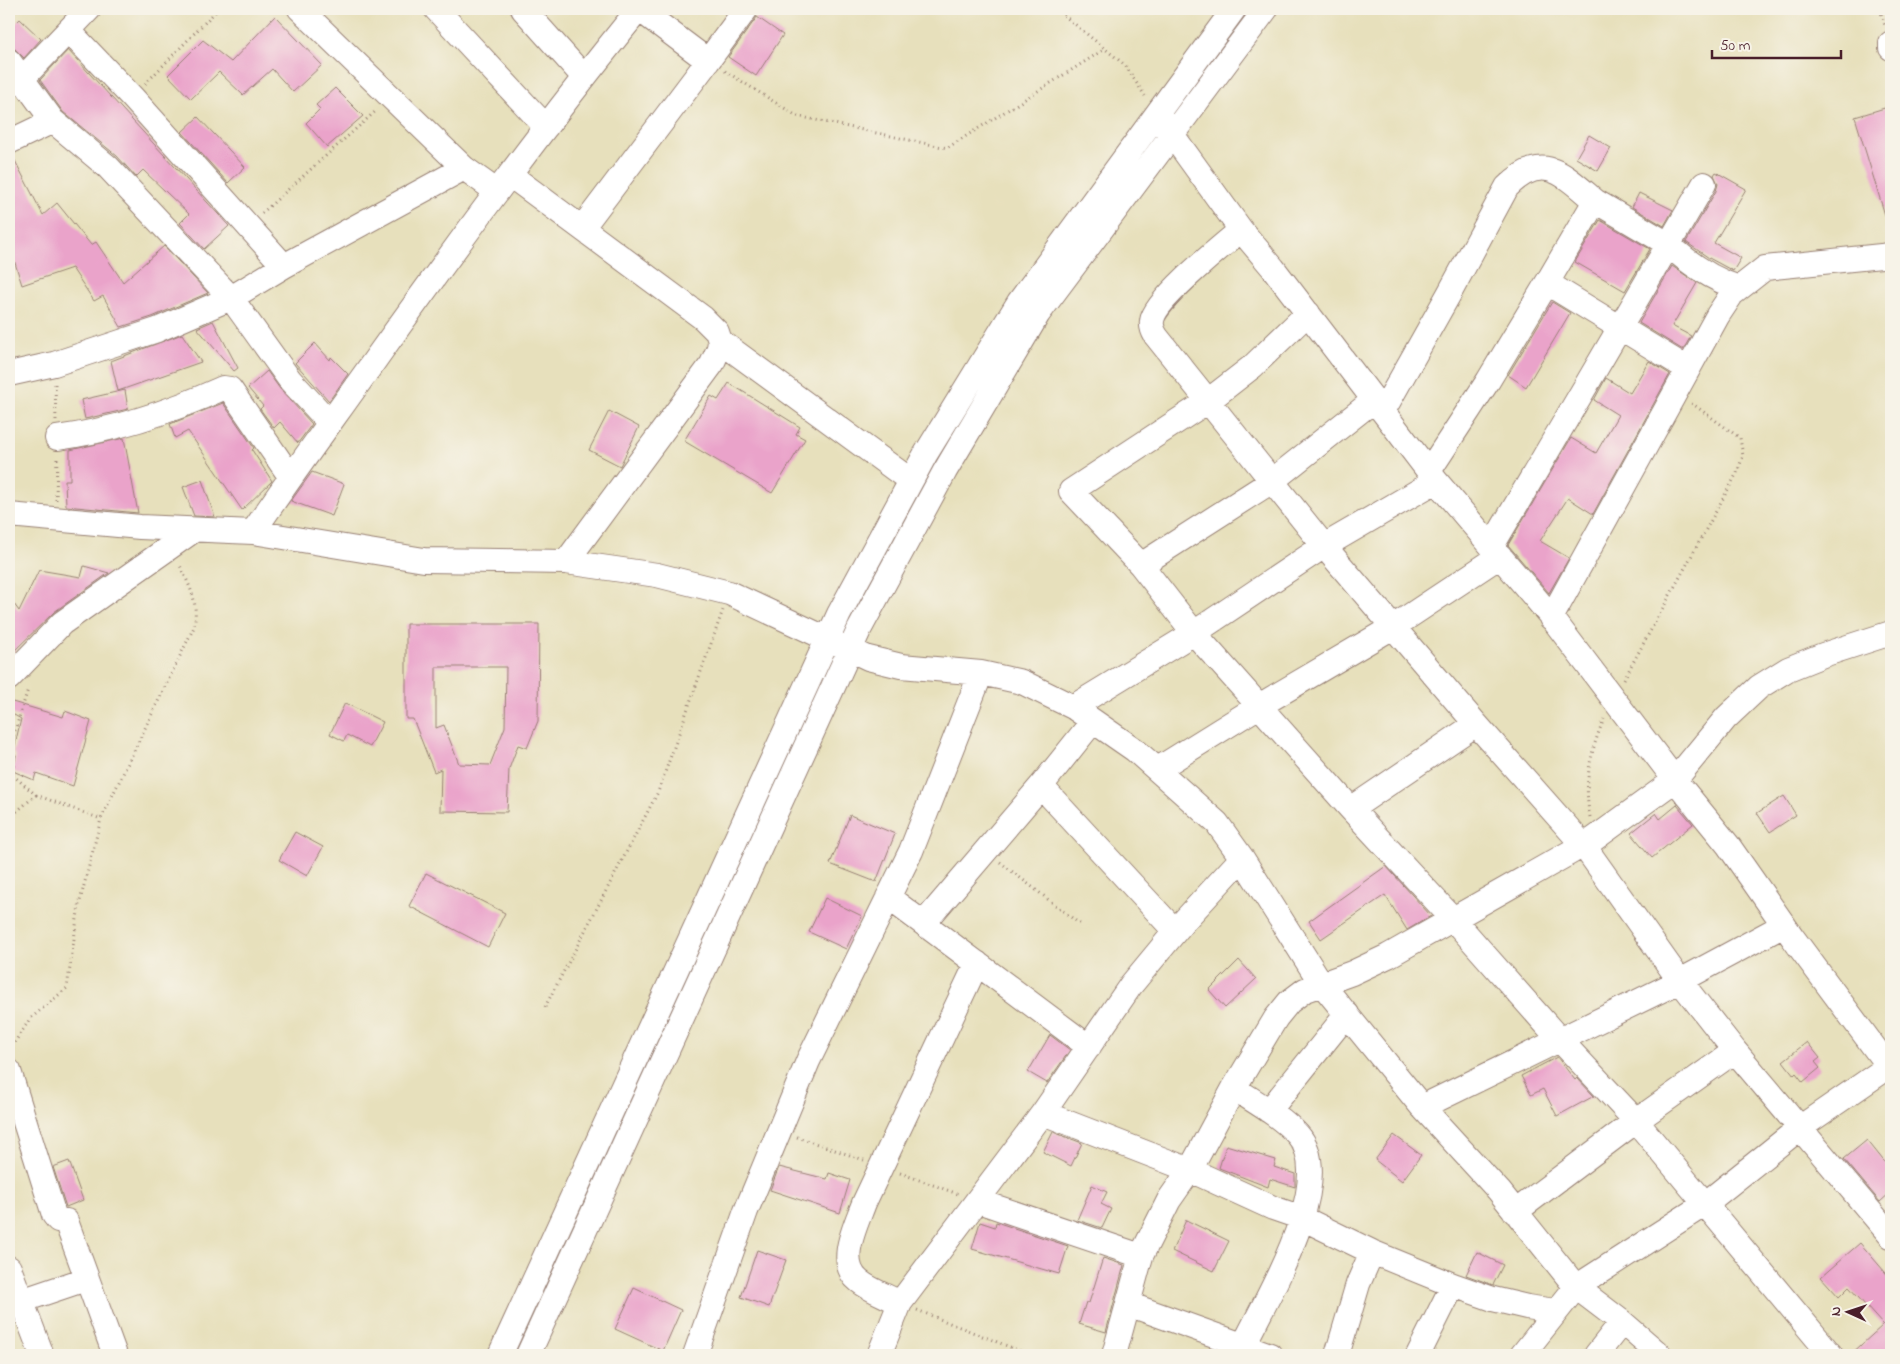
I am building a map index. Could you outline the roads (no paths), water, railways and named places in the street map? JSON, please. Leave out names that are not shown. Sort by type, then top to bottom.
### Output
[{"type":"street","points":[[89,9],[69,31],[13,75],[53,121],[108,166],[231,298],[290,380],[330,423]]},
{"type":"street","points":[[300,9],[464,168],[503,183],[582,228],[703,318],[717,332],[720,341],[910,481]]},
{"type":"street","points":[[436,9],[546,127]]},
{"type":"street","points":[[523,9],[583,76]]},
{"type":"street","points":[[253,532],[290,476],[503,183],[583,76],[639,9],[708,61]]},
{"type":"street","points":[[582,228],[746,9]]},
{"type":"street","points":[[500,1355],[827,639],[910,481],[1019,302],[1234,9]]},
{"type":"street","points":[[528,1355],[850,650],[897,558],[945,471],[1038,314],[1266,9]]},
{"type":"street","points":[[69,31],[132,97],[284,266]]},
{"type":"street","points":[[1891,43],[1891,48]]},
{"type":"street","points":[[1157,113],[1241,230],[1308,313],[1432,476],[1552,618],[1614,697],[1675,780],[1728,845],[1784,925],[1890,1069],[1801,1127],[1705,1204],[1576,1287],[1555,1311],[1522,1355]]},
{"type":"street","points":[[9,142],[53,121]]},
{"type":"street","points":[[9,374],[54,364],[158,330],[231,298],[284,266],[464,168]]},
{"type":"street","points":[[1141,565],[1272,481],[1378,406],[1449,294],[1507,187],[1520,174],[1532,169],[1545,169],[1563,173],[1595,200],[1668,244],[1725,283],[1739,288]]},
{"type":"street","points":[[1158,769],[1259,706],[1393,627],[1496,551],[1668,244],[1704,184]]},
{"type":"street","points":[[1073,707],[1194,633],[1432,476],[1595,200]]},
{"type":"street","points":[[1241,230],[1187,277],[1166,299],[1154,315],[1152,321],[1156,336],[1324,546],[1393,627],[1476,724],[1589,843],[1680,981],[1891,1236]]},
{"type":"street","points":[[1552,618],[1718,315],[1732,294],[1765,268],[1891,255]]},
{"type":"street","points":[[1547,283],[1688,369]]},
{"type":"street","points":[[1308,313],[1253,366],[1208,401],[1071,491],[1141,565],[1194,633],[1351,810],[1453,918],[1560,1040],[1636,1121],[1830,1355]]},
{"type":"street","points":[[566,562],[712,364],[720,341]]},
{"type":"street","points":[[57,438],[92,433],[142,419],[223,388],[230,388],[290,476]]},
{"type":"street","points":[[9,515],[56,518],[86,523],[253,532],[424,560],[566,562],[657,575],[729,593],[868,658],[901,666],[981,674],[1022,682],[1073,707],[1158,769],[1217,823],[1242,858],[1321,983],[1422,1107],[1473,1161],[1576,1287],[1622,1322],[1660,1355]]},
{"type":"street","points":[[19,682],[62,623],[194,530]]},
{"type":"street","points":[[1114,1355],[1141,1256],[1169,1200],[1190,1170],[1234,1088],[1276,1018],[1289,1002],[1305,990],[1352,973],[1388,956],[1589,843],[1675,780],[1726,718],[1759,687],[1788,669],[1823,654],[1891,633]]},
{"type":"street","points":[[695,1355],[746,1211],[808,1061],[911,851],[981,674]]},
{"type":"street","points":[[924,923],[1041,786],[1093,721]]},
{"type":"street","points":[[1351,810],[1476,724]]},
{"type":"street","points":[[1041,786],[1175,931]]},
{"type":"street","points":[[879,1355],[900,1304],[1043,1113],[1131,985],[1175,931],[1242,858]]},
{"type":"street","points":[[888,897],[1089,1047]]},
{"type":"street","points":[[1422,1107],[1680,981],[1784,925]]},
{"type":"street","points":[[900,1304],[859,1281],[852,1274],[848,1264],[850,1244],[864,1203],[977,963]]},
{"type":"street","points":[[1269,1110],[1347,1014]]},
{"type":"street","points":[[1515,1212],[1636,1121],[1736,1051]]},
{"type":"street","points":[[9,1071],[54,1215],[58,1220],[66,1222],[115,1355]]},
{"type":"street","points":[[1234,1088],[1269,1110],[1298,1135],[1306,1147],[1311,1182],[1302,1218],[1292,1244],[1241,1351]]},
{"type":"street","points":[[1043,1113],[1190,1170],[1273,1208],[1302,1218],[1372,1252],[1453,1285],[1510,1303],[1555,1311]]},
{"type":"street","points":[[978,1201],[1141,1256]]},
{"type":"street","points":[[1337,1355],[1358,1284],[1372,1252]]},
{"type":"street","points":[[9,1268],[15,1303],[42,1355]]},
{"type":"street","points":[[15,1303],[86,1279]]},
{"type":"street","points":[[1426,1353],[1453,1285]]},
{"type":"street","points":[[1128,1304],[1241,1351],[1270,1355]]},
{"type":"street","points":[[1596,1355],[1622,1322]]}]
